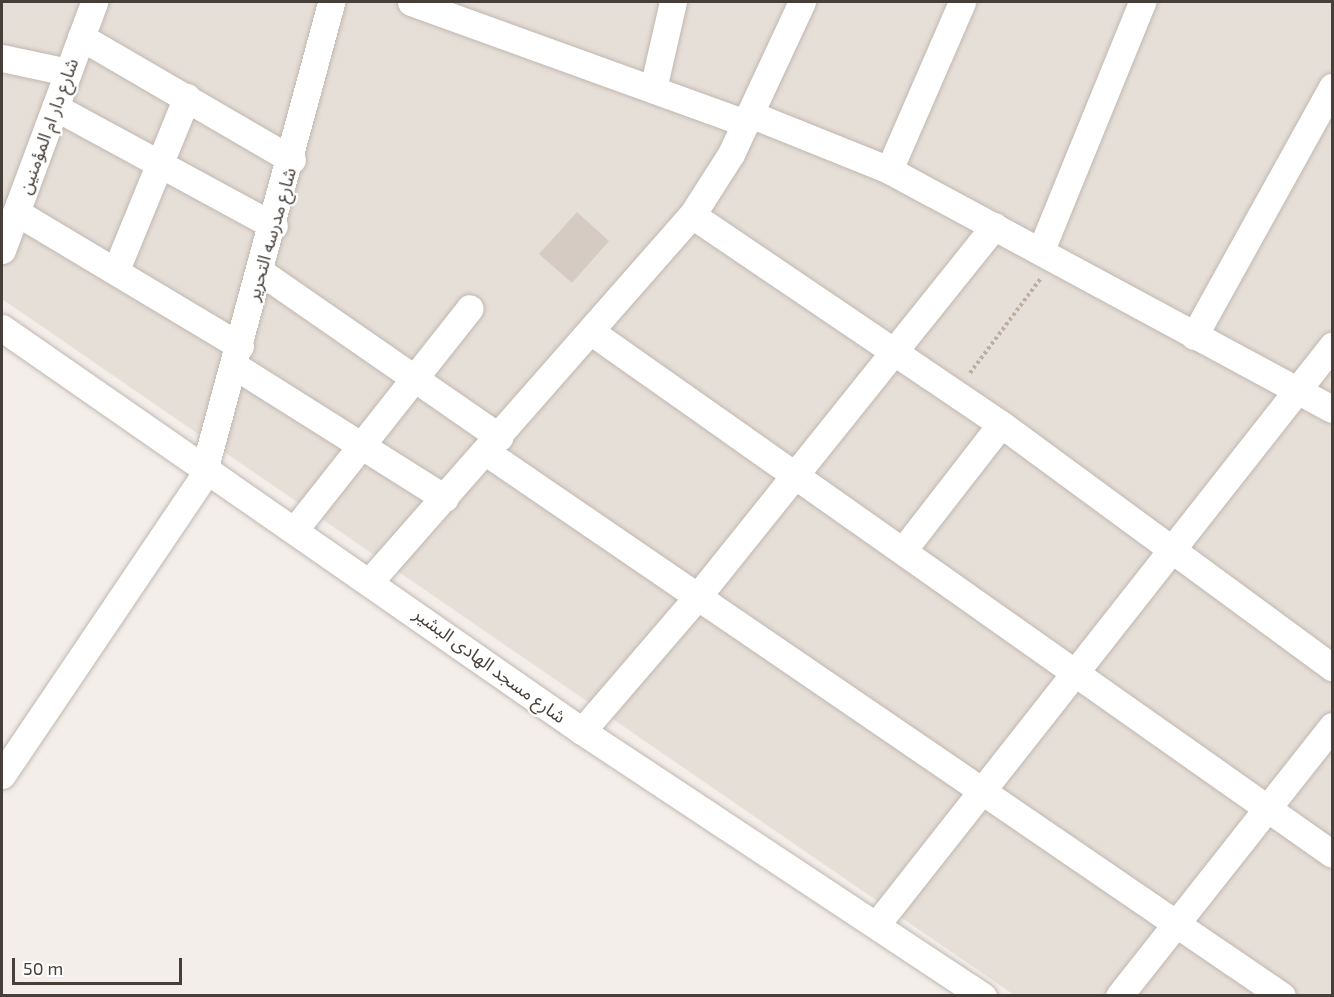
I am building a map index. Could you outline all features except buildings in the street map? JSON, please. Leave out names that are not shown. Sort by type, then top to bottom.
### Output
[{"type":"street","name":"شارع دار ام المؤمنين","points":[[2,250],[94,2]]},
{"type":"street","name":"شارع مدرسه التحرير","points":[[2,775],[182,514],[202,478],[202,463],[237,356],[274,226],[331,2]]},
{"type":"street","points":[[411,2],[653,89],[748,118],[889,170],[1049,254],[1295,393],[1332,409]]},
{"type":"street","points":[[653,89],[673,2]]},
{"type":"street","points":[[371,580],[593,333],[692,215],[748,118],[802,2]]},
{"type":"street","points":[[889,170],[962,2]]},
{"type":"street","points":[[1049,254],[1142,2]]},
{"type":"street","points":[[81,37],[292,160]]},
{"type":"street","points":[[2,58],[68,72]]},
{"type":"street","points":[[1194,336],[1332,87]]},
{"type":"street","points":[[116,270],[187,97]]},
{"type":"street","points":[[55,107],[159,166],[274,226]]},
{"type":"street","points":[[16,212],[116,270],[361,445],[445,498]]},
{"type":"street","points":[[692,215],[1001,424],[1173,546],[1332,667]]},
{"type":"street","points":[[582,731],[698,596],[994,226]]},
{"type":"street","points":[[261,272],[415,378],[493,444],[698,596],[982,790],[1180,921],[1282,996]]},
{"type":"street","points":[[296,528],[470,308]]},
{"type":"street","name":"شارع مسجد الهادى البشير","points":[[2,328],[371,580],[582,731],[983,996]]},
{"type":"street","points":[[593,333],[1078,670],[1332,854]]},
{"type":"street","points":[[877,924],[1332,346]]},
{"type":"street","points":[[904,549],[1001,424]]},
{"type":"street","points":[[1119,996],[1271,811],[1332,726]]},
{"type":"path","points":[[955,393],[1049,254]]},
{"type":"shaded area","points":[[2,2],[1332,2],[1332,995],[1014,995],[2,299]]}]
